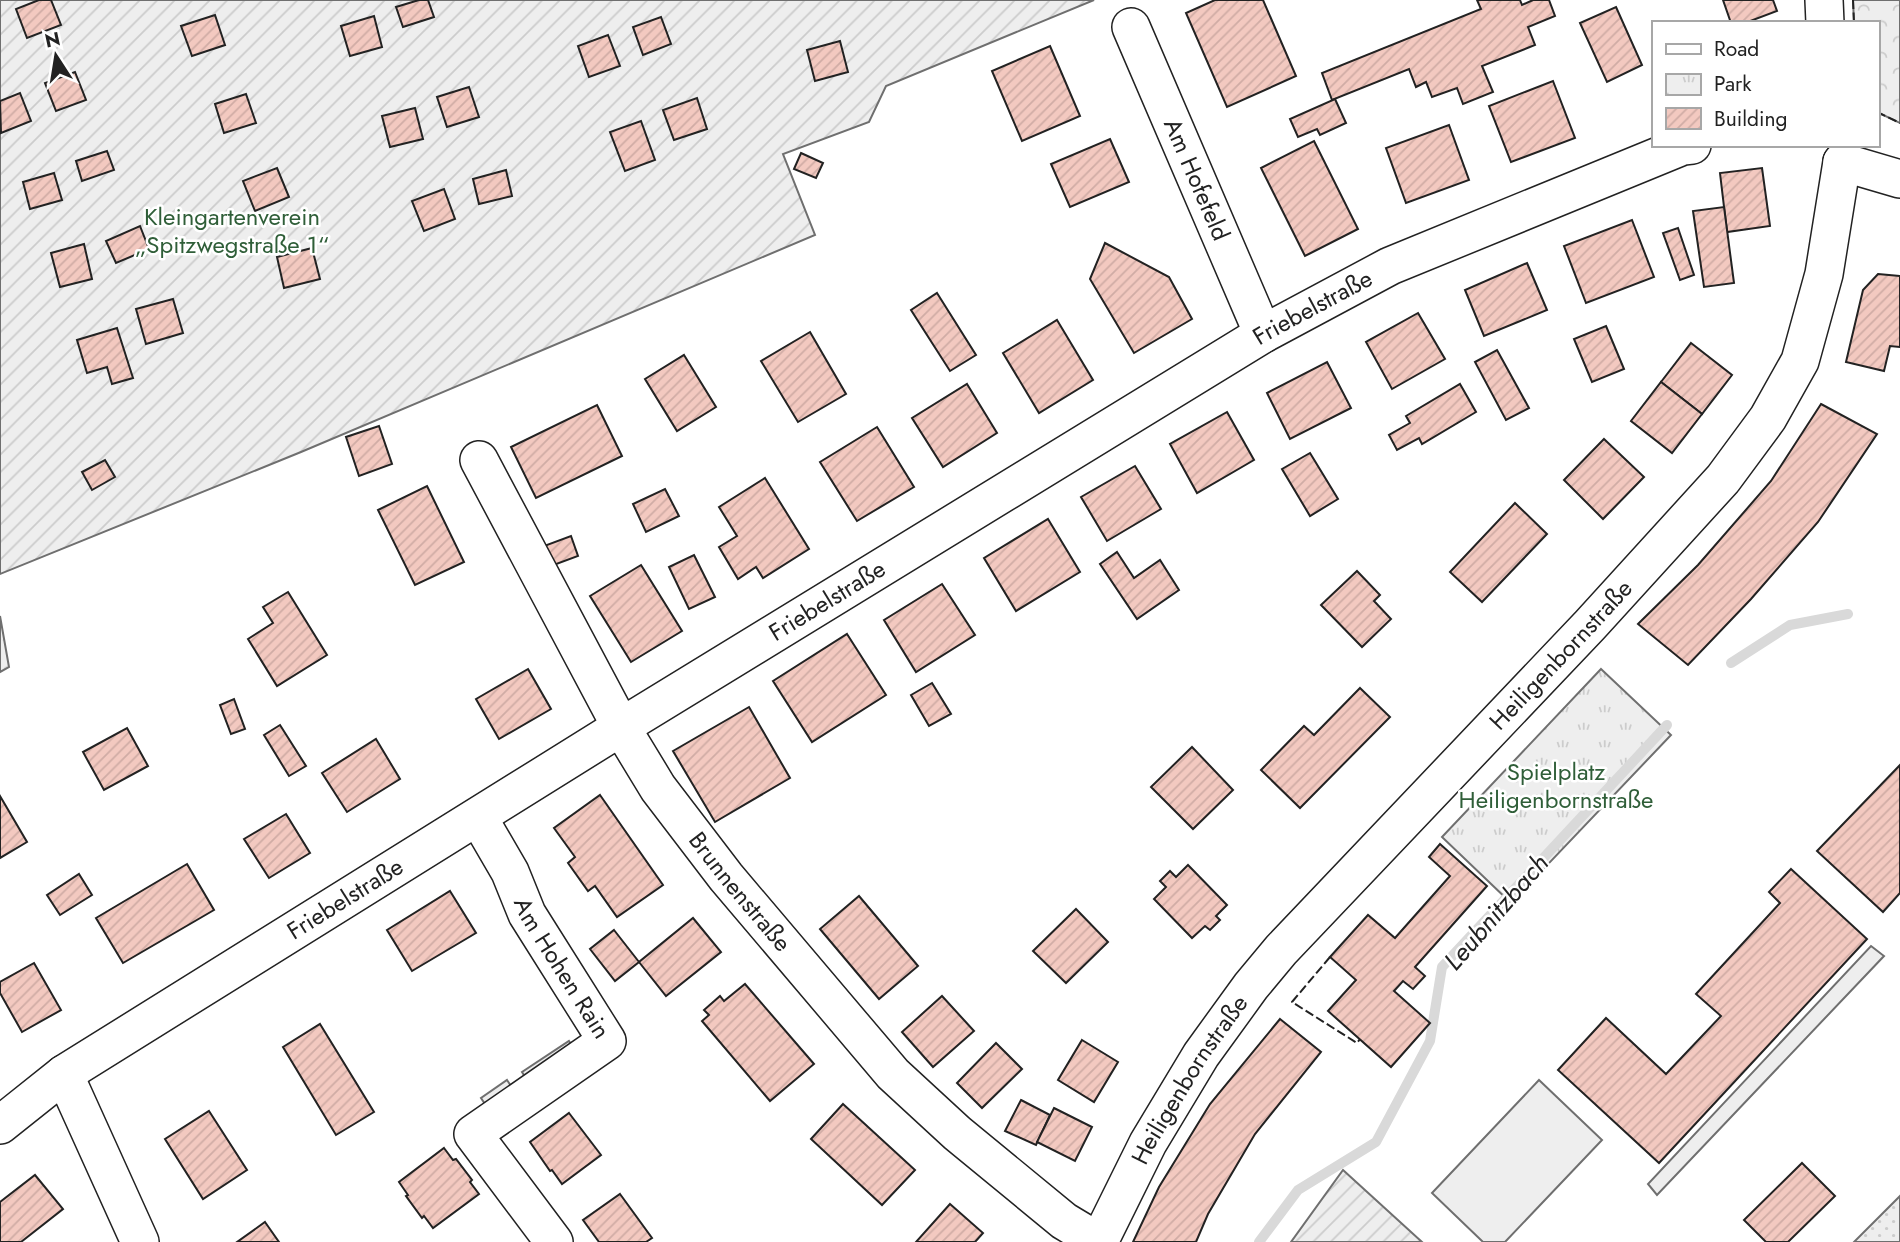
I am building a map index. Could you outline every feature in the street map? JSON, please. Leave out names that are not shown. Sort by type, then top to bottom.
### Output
[{"type":"street","points":[[1824,0],[1825,21]]},
{"type":"street","name":"Am Hofefeld","points":[[1131,27],[1263,334]]},
{"type":"street","name":"Friebelstraße","points":[[0,1125],[64,1074],[621,727],[1263,334],[1390,267],[1680,147]]},
{"type":"street","points":[[1838,154],[1900,178]]},
{"type":"street","name":"Heiligenbornstraße","points":[[1099,1242],[1148,1143],[1201,1055],[1251,986],[1590,625],[1723,479],[1768,418],[1800,361],[1824,274],[1838,154]]},
{"type":"street","name":"Brunnenstraße","points":[[478,460],[621,727],[658,788],[726,877],[893,1074],[957,1133],[1064,1221],[1099,1242]]},
{"type":"street","name":"Am Hohen Rain","points":[[478,817],[510,872],[527,914],[607,1041],[472,1134],[554,1242]]},
{"type":"street","points":[[64,1074],[140,1242]]},
{"type":"green space","name":"Kleingartenverein „Spitzwegstraße 1“","points":[[0,0],[1094,0],[886,86],[869,122],[783,154],[815,235],[301,452],[0,574]]},
{"type":"green space","points":[[1853,0],[1900,0],[1900,123],[1879,113],[1879,21],[1854,21]]},
{"type":"green space","points":[[0,616],[9,667],[0,672]]},
{"type":"green space","name":"Spielplatz Heiligenbornstraße","points":[[1601,669],[1671,735],[1511,903],[1442,837]]},
{"type":"green space","points":[[1871,946],[1884,956],[1657,1195],[1648,1184]]},
{"type":"green space","points":[[1539,1080],[1602,1140],[1505,1242],[1483,1242],[1432,1193]]},
{"type":"green space","points":[[1343,1170],[1422,1242],[1291,1242]]},
{"type":"green space","points":[[1900,1196],[1900,1242],[1854,1242]]},
{"type":"shaded area","points":[[569,1041],[581,1059],[534,1091],[522,1072]]},
{"type":"shaded area","points":[[507,1080],[521,1101],[495,1119],[481,1098]]},
{"type":"building","points":[[39,0],[51,0],[61,25],[27,38],[16,9]]},
{"type":"building","points":[[428,0],[434,17],[403,27],[396,7]]},
{"type":"building","points":[[1215,0],[1263,0],[1296,76],[1227,107],[1186,13]]},
{"type":"building","points":[[1477,0],[1520,0],[1522,5],[1533,0],[1549,0],[1555,16],[1528,27],[1535,45],[1482,66],[1493,92],[1463,104],[1457,88],[1432,97],[1426,82],[1416,87],[1409,69],[1332,100],[1322,73],[1481,9]]},
{"type":"building","points":[[1723,0],[1773,0],[1777,11],[1750,21],[1730,21]]},
{"type":"building","points":[[1616,7],[1642,65],[1607,82],[1580,23]]},
{"type":"building","points":[[215,15],[225,45],[192,56],[181,26]]},
{"type":"building","points":[[374,16],[382,47],[350,56],[341,26]]},
{"type":"building","points":[[661,17],[671,44],[643,55],[633,27]]},
{"type":"building","points":[[608,35],[620,66],[589,77],[578,46]]},
{"type":"building","points":[[840,41],[848,72],[815,81],[807,50]]},
{"type":"building","points":[[1050,46],[1080,116],[1022,141],[992,71]]},
{"type":"building","points":[[75,72],[86,100],[56,111],[45,83]]},
{"type":"building","points":[[1553,81],[1575,138],[1511,162],[1489,106]]},
{"type":"building","points":[[469,87],[479,117],[447,127],[437,97]]},
{"type":"building","points":[[20,93],[31,121],[1,133],[0,101]]},
{"type":"building","points":[[246,94],[256,123],[224,133],[215,104]]},
{"type":"building","points":[[697,98],[707,129],[674,140],[663,110]]},
{"type":"building","points":[[1335,99],[1346,123],[1320,135],[1317,129],[1298,137],[1290,119]]},
{"type":"building","points":[[415,108],[423,139],[390,147],[382,116]]},
{"type":"building","points":[[641,121],[655,160],[625,171],[610,132]]},
{"type":"building","points":[[1449,125],[1469,180],[1406,203],[1386,148]]},
{"type":"building","points":[[1110,139],[1129,182],[1070,207],[1051,164]]},
{"type":"building","points":[[1314,141],[1358,229],[1305,256],[1261,168]]},
{"type":"building","points":[[107,151],[114,170],[82,181],[76,161]]},
{"type":"building","points":[[801,153],[823,163],[816,178],[794,169]]},
{"type":"building","points":[[277,168],[289,197],[255,211],[243,181]]},
{"type":"building","points":[[1762,168],[1770,226],[1727,232],[1720,173]]},
{"type":"building","points":[[506,170],[512,196],[479,204],[473,179]]},
{"type":"building","points":[[54,173],[62,200],[30,209],[23,182]]},
{"type":"building","points":[[444,189],[455,219],[424,231],[412,201]]},
{"type":"building","points":[[1724,207],[1734,283],[1704,287],[1693,211]]},
{"type":"building","points":[[1632,220],[1654,277],[1586,303],[1564,246]]},
{"type":"building","points":[[140,226],[149,249],[116,263],[106,241]]},
{"type":"building","points":[[1678,228],[1694,275],[1680,280],[1663,233]]},
{"type":"building","points":[[1105,243],[1169,277],[1192,319],[1134,353],[1090,279]]},
{"type":"building","points":[[84,244],[92,279],[60,287],[51,253]]},
{"type":"building","points":[[312,248],[320,279],[284,288],[277,257]]},
{"type":"building","points":[[1527,263],[1547,310],[1484,336],[1465,290]]},
{"type":"building","points":[[1878,274],[1900,276],[1900,347],[1890,346],[1884,371],[1846,362],[1863,290]]},
{"type":"building","points":[[937,293],[976,355],[950,371],[911,310]]},
{"type":"building","points":[[173,299],[183,333],[146,344],[136,309]]},
{"type":"building","points":[[1418,313],[1445,359],[1392,389],[1366,342]]},
{"type":"building","points":[[1057,320],[1093,380],[1039,413],[1003,353]]},
{"type":"building","points":[[1606,326],[1624,369],[1592,382],[1574,339]]},
{"type":"building","points":[[117,328],[133,378],[112,384],[107,367],[87,373],[77,340]]},
{"type":"building","points":[[810,332],[846,394],[798,422],[761,361]]},
{"type":"building","points":[[1691,343],[1732,375],[1702,414],[1661,382]]},
{"type":"building","points":[[1497,350],[1529,408],[1506,420],[1475,362]]},
{"type":"building","points":[[684,355],[716,407],[677,431],[645,379]]},
{"type":"building","points":[[1327,362],[1351,408],[1290,439],[1267,393]]},
{"type":"building","points":[[1661,382],[1702,414],[1672,453],[1631,421]]},
{"type":"building","points":[[967,384],[997,433],[943,467],[912,418]]},
{"type":"building","points":[[1460,384],[1476,412],[1422,444],[1419,438],[1397,450],[1389,435],[1410,423],[1406,416]]},
{"type":"building","points":[[1821,404],[1877,434],[1818,522],[1751,599],[1688,665],[1638,624],[1698,565],[1771,481]]},
{"type":"building","points":[[597,405],[622,456],[536,498],[511,447]]},
{"type":"building","points":[[1227,412],[1254,460],[1197,493],[1170,444]]},
{"type":"building","points":[[379,426],[392,464],[359,476],[346,437]]},
{"type":"building","points":[[877,427],[914,487],[857,521],[820,462]]},
{"type":"building","points":[[1604,439],[1644,477],[1603,519],[1564,480]]},
{"type":"building","points":[[1310,453],[1338,499],[1310,516],[1282,469]]},
{"type":"building","points":[[105,460],[115,477],[92,490],[82,472]]},
{"type":"building","points":[[1135,466],[1161,509],[1107,541],[1081,497]]},
{"type":"building","points":[[765,478],[809,549],[763,578],[756,567],[738,579],[719,547],[737,536],[719,507]]},
{"type":"building","points":[[427,486],[464,562],[415,585],[378,510]]},
{"type":"building","points":[[665,489],[679,516],[646,532],[633,504]]},
{"type":"building","points":[[1515,503],[1547,534],[1482,602],[1450,572]]},
{"type":"building","points":[[1048,519],[1080,572],[1016,611],[984,558]]},
{"type":"building","points":[[571,536],[578,556],[551,566],[544,546]]},
{"type":"building","points":[[1117,552],[1134,578],[1160,560],[1179,590],[1137,619],[1100,564]]},
{"type":"building","points":[[694,555],[715,597],[689,609],[669,567]]},
{"type":"building","points":[[641,565],[682,631],[631,662],[590,596]]},
{"type":"building","points":[[1357,571],[1380,595],[1374,601],[1391,619],[1362,647],[1321,605]]},
{"type":"building","points":[[942,584],[975,635],[916,672],[884,620]]},
{"type":"building","points":[[288,592],[327,655],[277,686],[248,639],[273,623],[263,607]]},
{"type":"building","points":[[847,634],[886,695],[812,742],[773,681]]},
{"type":"building","points":[[528,669],[551,709],[499,739],[476,699]]},
{"type":"building","points":[[932,683],[951,714],[929,726],[911,695]]},
{"type":"building","points":[[1360,688],[1390,717],[1300,808],[1261,770],[1304,726],[1314,735]]},
{"type":"building","points":[[234,699],[245,729],[231,734],[220,705]]},
{"type":"building","points":[[749,707],[790,778],[715,822],[673,751]]},
{"type":"building","points":[[280,725],[306,766],[289,776],[264,735]]},
{"type":"building","points":[[127,728],[148,766],[104,790],[83,752]]},
{"type":"building","points":[[376,739],[400,779],[347,812],[322,773]]},
{"type":"building","points":[[1192,747],[1233,790],[1193,829],[1151,787]]},
{"type":"building","points":[[1900,765],[1900,893],[1883,912],[1817,851]]},
{"type":"building","points":[[600,795],[663,885],[617,917],[595,886],[588,891],[568,863],[575,857],[554,828]]},
{"type":"building","points":[[0,796],[27,842],[0,858]]},
{"type":"building","points":[[286,814],[310,853],[269,878],[244,839]]},
{"type":"building","points":[[1440,844],[1487,886],[1415,967],[1425,976],[1413,989],[1403,981],[1394,991],[1430,1023],[1391,1067],[1328,1011],[1356,980],[1330,957],[1368,915],[1395,938],[1450,876],[1429,857]]},
{"type":"building","points":[[187,864],[214,910],[123,963],[96,918]]},
{"type":"building","points":[[1188,865],[1227,905],[1216,916],[1220,920],[1210,930],[1205,926],[1192,938],[1154,899],[1166,887],[1160,881],[1170,871],[1176,877]]},
{"type":"building","points":[[1791,869],[1867,939],[1659,1163],[1558,1070],[1606,1018],[1666,1074],[1721,1016],[1696,994],[1780,903],[1769,892]]},
{"type":"building","points":[[79,874],[92,895],[60,915],[47,895]]},
{"type":"building","points":[[450,891],[476,933],[412,971],[387,930]]},
{"type":"building","points":[[859,896],[918,966],[879,999],[820,929]]},
{"type":"building","points":[[1076,909],[1108,942],[1066,983],[1033,951]]},
{"type":"building","points":[[693,918],[721,952],[666,996],[639,962]]},
{"type":"building","points":[[614,930],[639,962],[615,981],[590,949]]},
{"type":"building","points":[[34,963],[61,1010],[22,1032],[0,993],[0,982]]},
{"type":"building","points":[[745,984],[814,1064],[770,1101],[702,1021],[709,1015],[704,1010],[720,996],[724,1001]]},
{"type":"building","points":[[942,996],[974,1031],[933,1067],[902,1032]]},
{"type":"building","points":[[1280,1019],[1321,1052],[1255,1134],[1208,1214],[1196,1242],[1133,1242],[1159,1187],[1210,1104]]},
{"type":"building","points":[[320,1024],[374,1112],[336,1135],[283,1047]]},
{"type":"building","points":[[1082,1040],[1118,1062],[1094,1102],[1058,1080]]},
{"type":"building","points":[[996,1043],[1022,1069],[982,1108],[957,1083]]},
{"type":"building","points":[[1021,1100],[1050,1115],[1036,1145],[1005,1131]]},
{"type":"building","points":[[843,1104],[915,1170],[882,1205],[811,1139]]},
{"type":"building","points":[[1054,1108],[1092,1127],[1075,1161],[1037,1142]]},
{"type":"building","points":[[209,1111],[247,1170],[203,1199],[165,1139]]},
{"type":"building","points":[[569,1113],[601,1155],[562,1184],[530,1142]]},
{"type":"building","points":[[444,1148],[472,1180],[470,1182],[479,1194],[433,1228],[424,1216],[422,1218],[399,1182]]},
{"type":"building","points":[[1802,1163],[1835,1196],[1788,1242],[1766,1242],[1744,1220]]},
{"type":"building","points":[[35,1175],[63,1209],[21,1242],[0,1242],[0,1202]]},
{"type":"building","points":[[620,1194],[652,1238],[646,1242],[599,1242],[583,1220]]},
{"type":"building","points":[[950,1204],[983,1233],[975,1242],[916,1242]]},
{"type":"building","points":[[265,1222],[279,1242],[237,1242]]},
{"type":"waterway","name":"Leubnitzbach","points":[[1731,663],[1790,625],[1848,614]]},
{"type":"waterway","name":"Leubnitzbach","points":[[1259,1242],[1298,1190],[1376,1142],[1430,1041],[1442,967],[1667,725]]},
{"type":"fence","points":[[1853,0],[1854,21]]},
{"type":"fence","points":[[1879,113],[1900,123]]},
{"type":"fence","points":[[1330,957],[1292,1002],[1357,1043],[1360,1039]]}]
